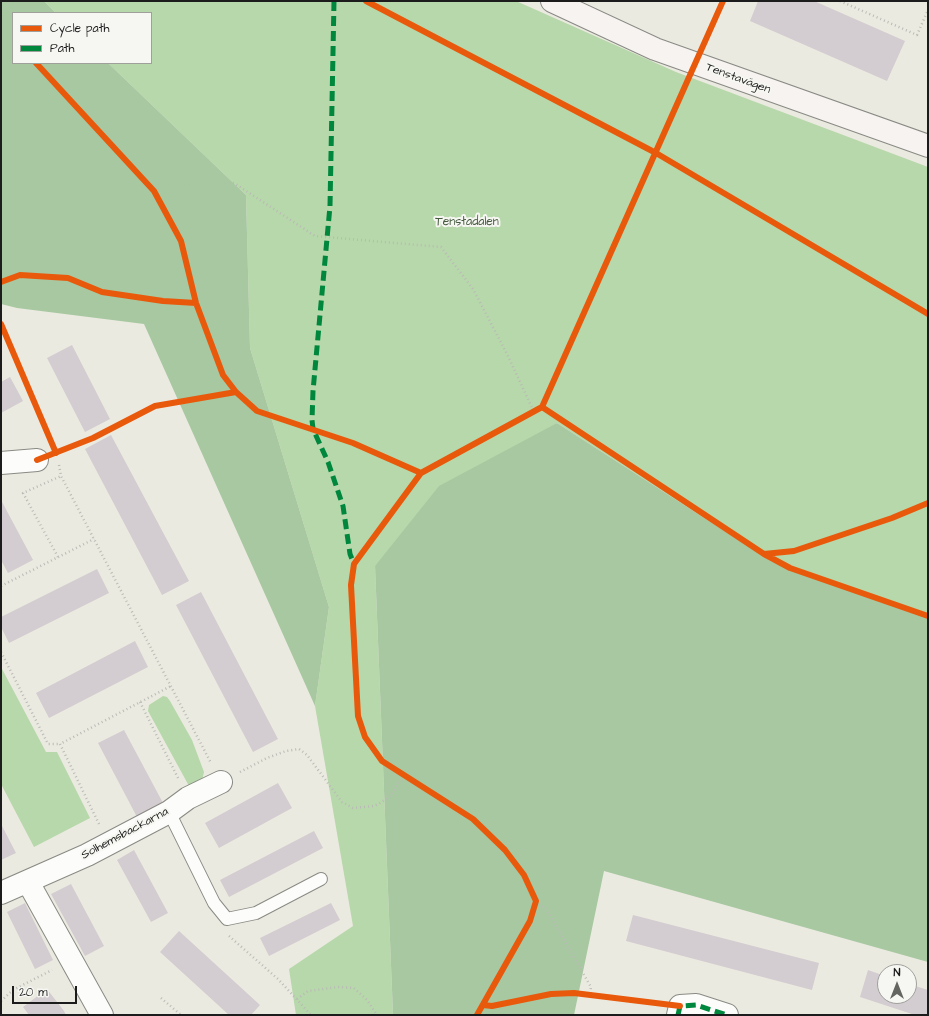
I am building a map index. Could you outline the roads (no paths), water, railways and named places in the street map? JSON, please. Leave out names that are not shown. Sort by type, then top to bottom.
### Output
[{"type":"street","name":"Tenstavägen","points":[[552,1],[655,49],[928,146]]},
{"type":"street","points":[[1,463],[47,456]]},
{"type":"street","name":"Solhemsbackarna","points":[[1,893],[28,882],[108,844],[169,812],[188,798],[220,782]]},
{"type":"street","points":[[28,882],[102,1015]]},
{"type":"street","points":[[678,1015],[680,1006],[696,1005],[727,1015]]},
{"type":"lane","points":[[169,812],[214,903],[227,918],[256,913],[321,879]]},
{"type":"park label","name":"Tenstadalen","points":[[467,222]]}]
